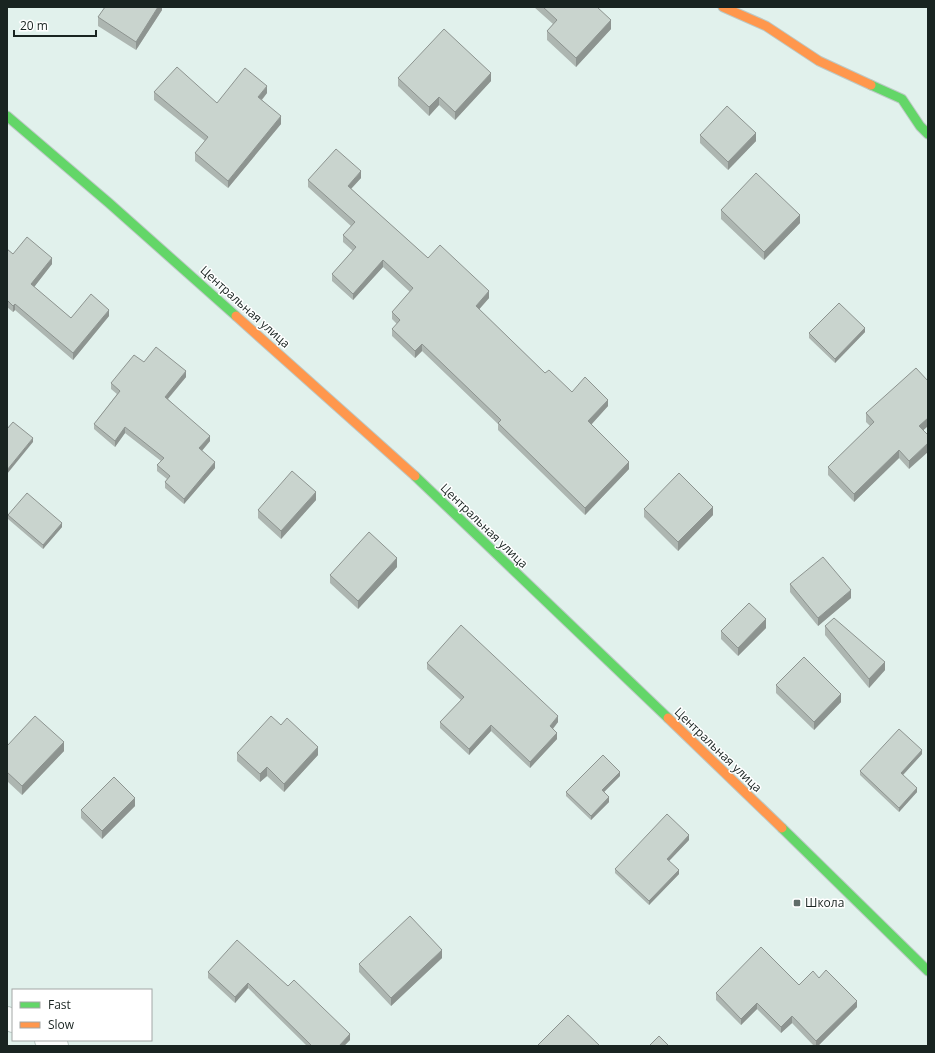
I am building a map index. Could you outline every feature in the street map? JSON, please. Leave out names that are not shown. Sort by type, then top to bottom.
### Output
[{"type":"main road","points":[[723,7],[766,26],[819,61],[902,99],[920,126],[928,134]]},
{"type":"main road","name":"Центральная улица","points":[[7,116],[110,203],[400,462],[776,822],[928,971]]},
{"type":"street","points":[[48,1041],[57,1046]]},
{"type":"building","points":[[105,7],[158,7],[136,42],[98,17]]},
{"type":"building","points":[[543,7],[597,7],[611,20],[576,58],[547,31],[557,20]]},
{"type":"building","points":[[444,29],[491,73],[455,112],[439,97],[429,107],[398,78]]},
{"type":"building","points":[[177,67],[217,103],[245,68],[267,86],[258,97],[281,116],[228,181],[195,153],[208,137],[154,92]]},
{"type":"building","points":[[727,106],[756,133],[728,162],[700,135]]},
{"type":"building","points":[[336,149],[361,171],[348,186],[428,258],[440,245],[489,291],[476,306],[545,373],[549,370],[572,392],[585,377],[608,400],[588,421],[629,462],[585,508],[498,423],[501,420],[422,344],[415,351],[392,329],[400,320],[392,312],[413,288],[383,260],[353,294],[332,274],[356,247],[343,235],[355,222],[308,180]]},
{"type":"building","points":[[756,173],[800,215],[764,252],[721,210]]},
{"type":"building","points":[[27,237],[52,258],[31,284],[71,318],[91,294],[109,310],[73,353],[15,304],[13,306],[7,300],[7,249],[13,254]]},
{"type":"building","points":[[839,303],[865,328],[835,359],[809,333]]},
{"type":"building","points":[[156,347],[186,371],[165,397],[210,436],[199,448],[215,462],[184,499],[165,482],[170,476],[157,465],[164,458],[125,427],[115,441],[94,424],[120,391],[111,383],[134,355],[144,362]]},
{"type":"building","points":[[916,368],[928,381],[928,418],[919,426],[928,435],[928,443],[909,461],[899,450],[854,494],[828,467],[874,422],[866,413]]},
{"type":"building","points":[[13,422],[33,438],[7,470],[7,429]]},
{"type":"building","points":[[292,471],[316,492],[281,531],[258,510]]},
{"type":"building","points":[[679,473],[713,507],[678,542],[644,509]]},
{"type":"building","points":[[27,493],[62,523],[43,545],[8,515]]},
{"type":"building","points":[[369,532],[397,558],[358,601],[330,575]]},
{"type":"building","points":[[823,557],[851,590],[818,618],[790,584]]},
{"type":"building","points":[[749,603],[766,619],[738,648],[721,631]]},
{"type":"building","points":[[834,618],[885,662],[869,679],[825,626]]},
{"type":"building","points":[[461,625],[558,716],[550,726],[557,733],[530,762],[491,725],[469,749],[440,722],[464,697],[427,663]]},
{"type":"building","points":[[804,657],[841,694],[814,722],[776,685]]},
{"type":"building","points":[[35,716],[64,742],[22,786],[7,772],[7,746]]},
{"type":"building","points":[[271,716],[281,725],[287,718],[318,747],[284,784],[267,767],[260,774],[237,753]]},
{"type":"building","points":[[899,729],[922,750],[901,773],[917,788],[899,808],[860,771]]},
{"type":"building","points":[[603,755],[620,772],[602,790],[609,797],[591,816],[566,792]]},
{"type":"building","points":[[114,777],[135,798],[102,831],[81,810]]},
{"type":"building","points":[[667,814],[689,835],[667,859],[679,870],[649,901],[615,869]]},
{"type":"building","points":[[410,916],[442,950],[391,998],[359,964]]},
{"type":"building","points":[[237,940],[288,986],[294,980],[350,1034],[339,1046],[312,1046],[248,983],[235,997],[208,972]]},
{"type":"building","points":[[761,947],[799,985],[813,971],[819,978],[826,970],[857,1001],[816,1041],[792,1016],[781,1027],[757,1003],[741,1019],[716,993]]},
{"type":"building","points":[[568,1015],[600,1046],[537,1046]]},
{"type":"building","points":[[659,1036],[669,1046],[649,1046]]},
{"type":"traffic: fast","points":[[871,85],[902,99],[920,126],[928,134]]},
{"type":"traffic: fast","points":[[7,116],[109,203],[236,316]]},
{"type":"traffic: fast","points":[[415,476],[668,718]]},
{"type":"traffic: fast","points":[[782,828],[928,971]]},
{"type":"traffic: slow","points":[[723,7],[766,26],[819,61],[871,85]]},
{"type":"traffic: slow","points":[[236,316],[415,476]]},
{"type":"traffic: slow","points":[[668,718],[782,828]]},
{"type":"place","name":"Школа","points":[[797,903]]}]
